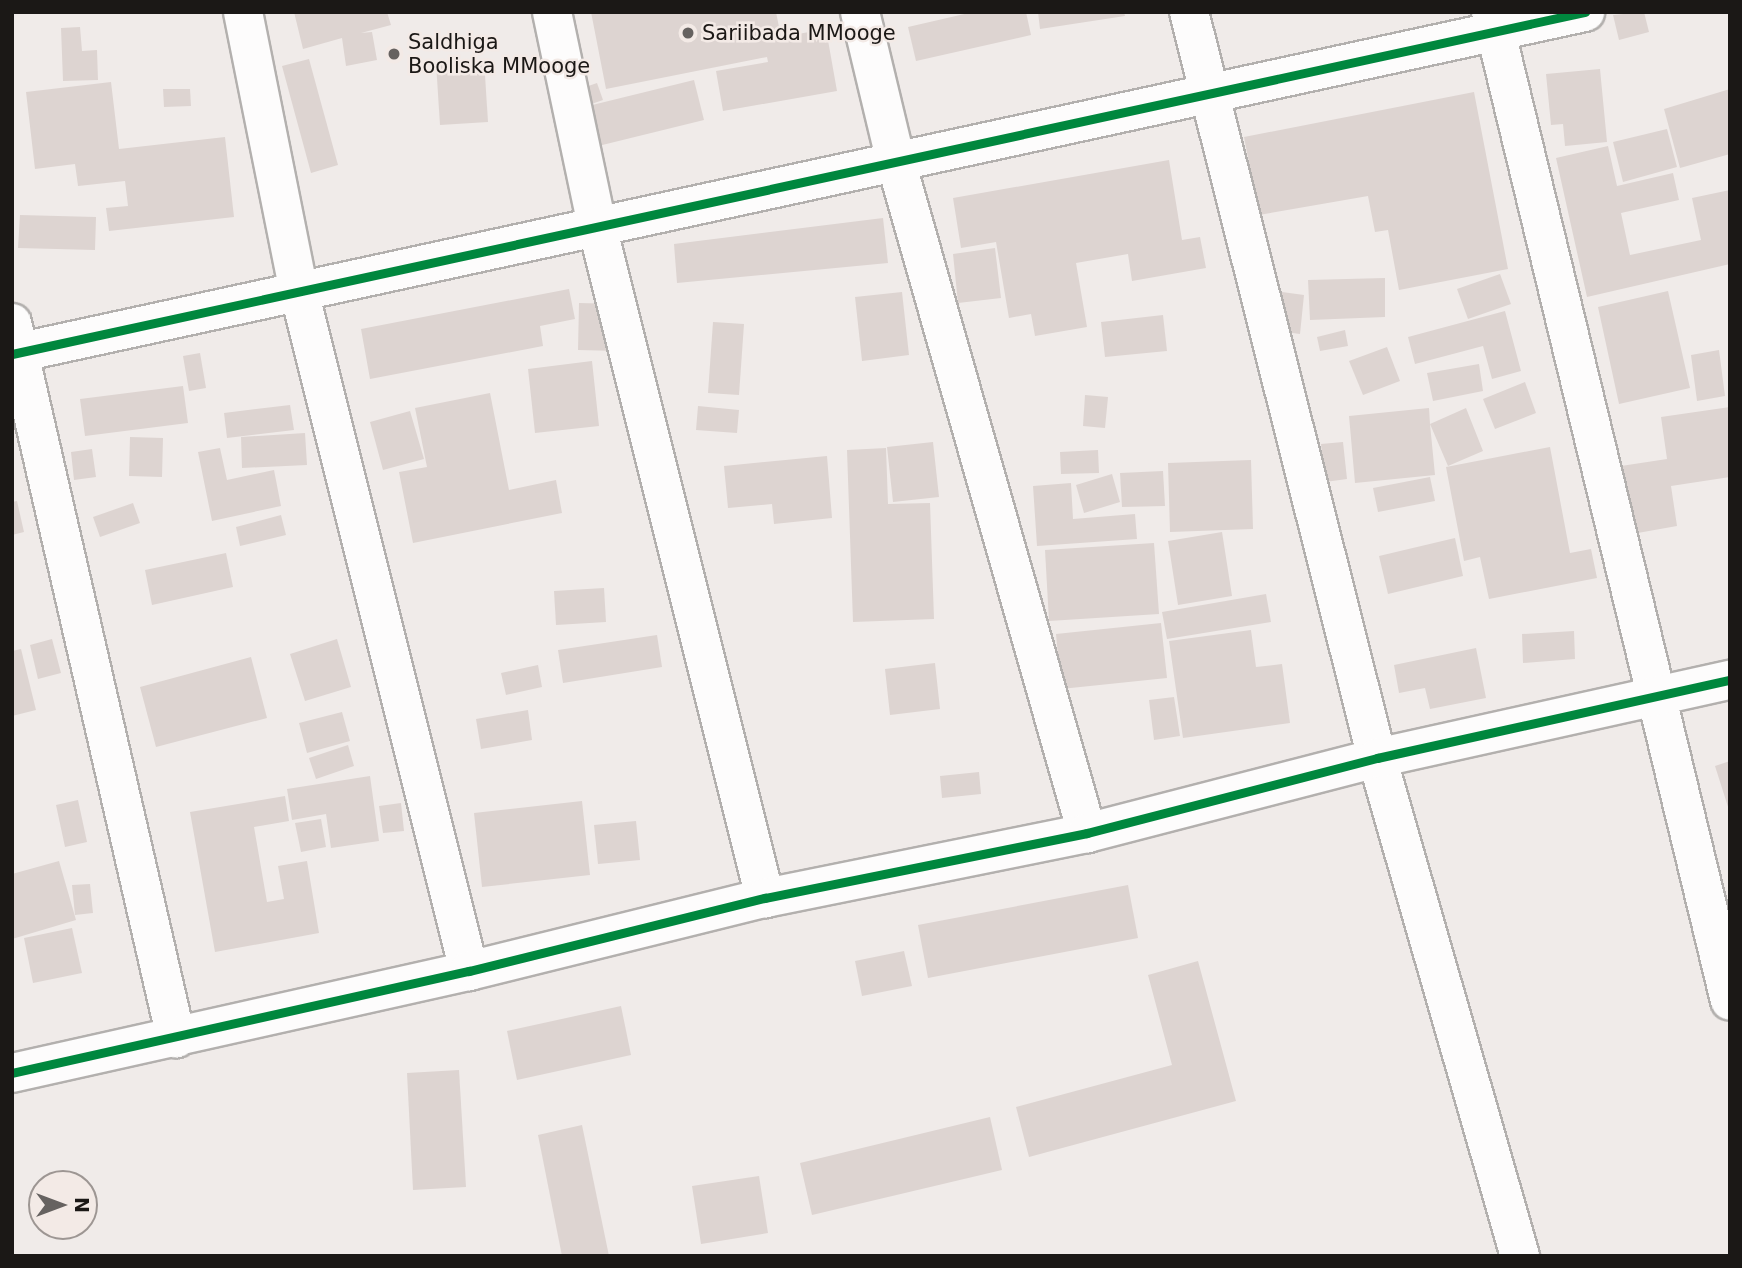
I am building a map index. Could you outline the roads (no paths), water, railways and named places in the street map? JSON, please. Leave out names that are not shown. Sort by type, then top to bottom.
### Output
[{"type":"street","points":[[243,12],[299,291],[469,971]]},
{"type":"street","points":[[552,12],[597,226],[765,898]]},
{"type":"street","points":[[860,12],[896,162],[1087,833]]},
{"type":"street","points":[[1189,12],[1212,93],[1377,758],[1520,1256]]},
{"type":"street","points":[[176,1038],[15,343],[299,291],[896,162],[1212,93],[1493,22],[1585,12]]},
{"type":"street","points":[[1493,22],[1653,696],[1730,1000]]},
{"type":"street","points":[[12,1073],[469,971],[765,898],[1087,833],[1377,758],[1730,680]]},
{"type":"place","name":"Sariibada MMooge","points":[[688,33]]},
{"type":"place","name":"Saldhiga Booliska MMooge","points":[[394,54]]}]
